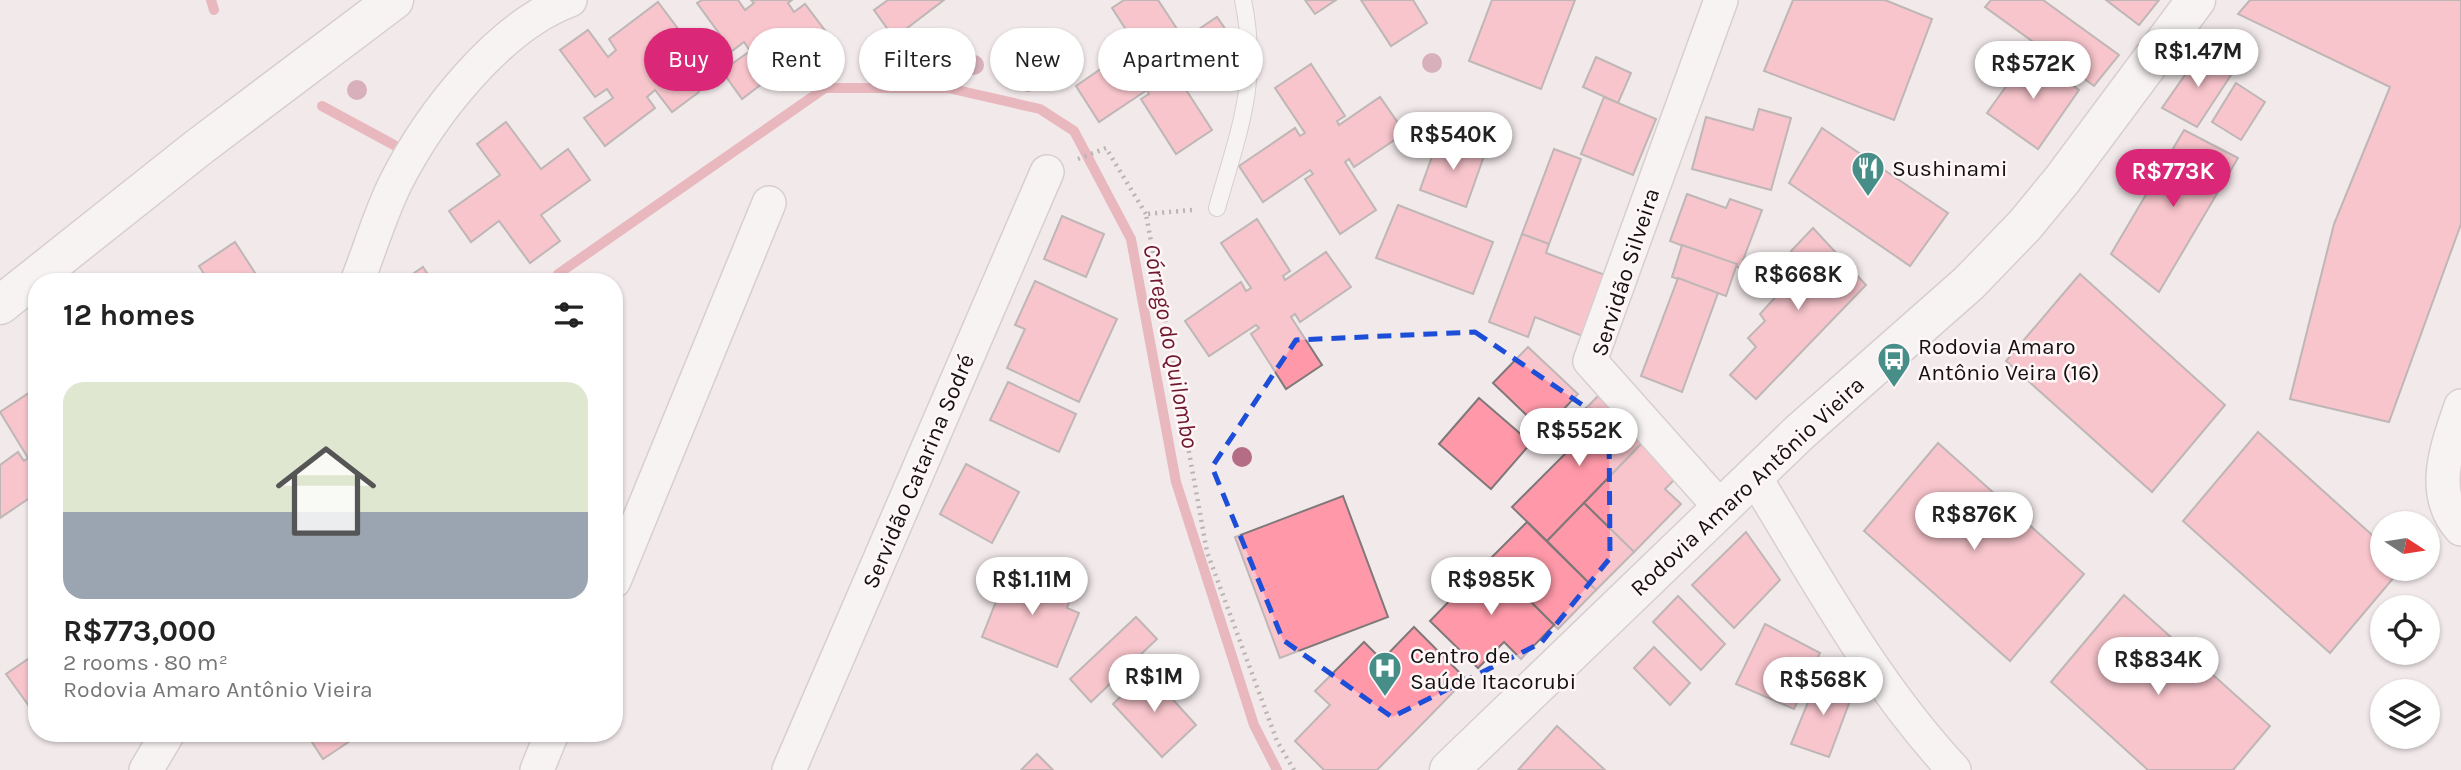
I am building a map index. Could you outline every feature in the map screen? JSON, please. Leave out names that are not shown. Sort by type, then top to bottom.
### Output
[{"type":"main road","points":[[199,147],[358,0]]},
{"type":"main road","points":[[40,273],[199,147],[394,0]]},
{"type":"main road","name":"Rodovia Amaro Antônio Vieira","points":[[1448,770],[1754,476],[1969,283],[2025,225],[2196,0]]},
{"type":"main road","points":[[0,305],[28,283]]},
{"type":"street","points":[[361,273],[396,182],[437,114],[509,35],[570,0]]},
{"type":"street","name":"Servidão Silveira","points":[[1721,0],[1590,360],[1721,508]]},
{"type":"street","name":"Servidão Catarina Sodré","points":[[789,770],[1047,172]]},
{"type":"street","points":[[623,559],[769,203]]},
{"type":"street","points":[[2461,406],[2446,452],[2441,485],[2461,529]]},
{"type":"street","points":[[1754,476],[1849,633],[1892,695],[1954,770]]},
{"type":"street","points":[[146,770],[163,742]]},
{"type":"street","points":[[537,770],[548,742]]},
{"type":"lane","points":[[1217,208],[1251,78],[1251,44],[1243,0]]},
{"type":"path","points":[[1105,148],[1146,215],[1207,552],[1277,741],[1294,770]]},
{"type":"path","points":[[1146,215],[1217,208]]},
{"type":"highlighted area","points":[[1475,332],[1609,423],[1610,558],[1541,643],[1392,717],[1283,640],[1212,467],[1296,340]]},
{"type":"building","points":[[702,0],[738,0],[745,10],[754,3],[751,0],[792,0],[788,3],[794,12],[805,4],[823,28],[747,28],[747,46],[744,42],[733,50],[733,28],[715,28],[697,3]]},
{"type":"building","points":[[888,0],[944,0],[907,28],[887,28],[874,10]]},
{"type":"building","points":[[1124,0],[1158,0],[1176,28],[1125,28],[1112,8]]},
{"type":"building","points":[[1305,0],[1336,0],[1315,14]]},
{"type":"building","points":[[1361,0],[1413,0],[1427,23],[1391,46]]},
{"type":"building","points":[[1492,0],[1575,0],[1541,89],[1469,61]]},
{"type":"building","points":[[1793,0],[1885,0],[1932,19],[1894,120],[1764,71]]},
{"type":"building","points":[[1991,0],[2043,0],[2119,55],[2094,86],[1985,7]]},
{"type":"building","points":[[2106,0],[2159,0],[2139,25]]},
{"type":"building","points":[[2250,0],[2461,0],[2461,224],[2389,422],[2290,399],[2334,224],[2390,87],[2238,14]]},
{"type":"building","points":[[658,2],[678,28],[644,28],[644,91],[654,91],[647,97],[655,108],[605,146],[584,118],[613,98],[607,89],[595,97],[560,50],[588,30],[608,57],[616,50],[609,39]]},
{"type":"building","points":[[1217,17],[1225,28],[1200,28]]},
{"type":"building","points":[[2203,49],[2233,72],[2197,127],[2162,108]]},
{"type":"building","points":[[747,53],[747,91],[753,91],[742,99],[733,86],[733,63]]},
{"type":"building","points":[[2030,53],[2079,90],[2038,149],[1987,113]]},
{"type":"building","points":[[1596,57],[1631,73],[1618,103],[1583,87]]},
{"type":"building","points":[[1311,64],[1345,116],[1337,121],[1339,125],[1380,97],[1405,133],[1354,167],[1349,159],[1345,162],[1376,210],[1340,234],[1305,179],[1313,174],[1310,170],[1263,202],[1239,166],[1295,128],[1300,136],[1305,133],[1275,88]]},
{"type":"building","points":[[1098,71],[1098,91],[1146,91],[1099,122],[1079,91],[1084,91],[1084,80]]},
{"type":"building","points":[[2236,83],[2265,102],[2241,140],[2212,122]]},
{"type":"building","points":[[656,91],[698,91],[699,92],[672,112]]},
{"type":"building","points":[[1148,91],[1187,91],[1212,130],[1176,154],[1141,99],[1149,94]]},
{"type":"building","points":[[1604,97],[1656,119],[1633,175],[1581,154]]},
{"type":"building","points":[[1759,109],[1791,118],[1771,190],[1692,169],[1706,117],[1753,130]]},
{"type":"building","points":[[506,122],[541,169],[568,149],[590,180],[541,215],[560,241],[530,263],[499,221],[471,242],[449,211],[500,175],[477,144]]},
{"type":"building","name":"Sushinami","points":[[1822,128],[1948,213],[1910,266],[1789,183]]},
{"type":"building","points":[[2184,130],[2238,158],[2159,292],[2111,254]]},
{"type":"building","points":[[1439,137],[1485,153],[1466,207],[1420,190]]},
{"type":"building","points":[[1554,149],[1581,159],[1549,244],[1522,234]]},
{"type":"building","points":[[1687,194],[1726,208],[1730,199],[1762,210],[1740,268],[1670,241]]},
{"type":"building","points":[[1398,205],[1493,242],[1473,294],[1376,258]]},
{"type":"building","points":[[1062,216],[1104,234],[1086,277],[1044,259]]},
{"type":"building","points":[[1257,219],[1290,271],[1283,276],[1285,280],[1326,252],[1351,287],[1300,322],[1295,314],[1291,317],[1322,365],[1286,389],[1251,334],[1259,328],[1256,325],[1209,356],[1185,321],[1241,282],[1246,291],[1251,288],[1221,243]]},
{"type":"building","points":[[1813,228],[1866,285],[1756,399],[1730,375],[1756,347],[1748,338],[1765,321],[1760,314],[1781,291],[1775,283],[1797,259],[1791,251]]},
{"type":"building","points":[[1522,234],[1549,244],[1546,253],[1608,276],[1585,337],[1535,317],[1528,337],[1489,322]]},
{"type":"building","points":[[235,242],[255,273],[203,273],[199,266]]},
{"type":"building","points":[[1682,245],[1737,264],[1726,296],[1672,277]]},
{"type":"building","points":[[423,267],[427,273],[414,273]]},
{"type":"building","points":[[2080,274],[2225,405],[2152,492],[2006,361]]},
{"type":"building","points":[[1678,278],[1718,293],[1682,392],[1641,376]]},
{"type":"building","points":[[1035,281],[1117,319],[1079,402],[1007,368],[1025,329],[1015,325]]},
{"type":"building","points":[[1528,347],[1578,394],[1543,431],[1493,383]]},
{"type":"building","points":[[1008,382],[1076,414],[1059,452],[990,420]]},
{"type":"building","points":[[28,394],[28,458],[0,412]]},
{"type":"building","points":[[1598,396],[1644,441],[1547,541],[1512,507],[1570,449],[1558,437]]},
{"type":"building","points":[[1479,398],[1531,443],[1491,489],[1439,444]]},
{"type":"building","points":[[2258,432],[2370,533],[2370,581],[2391,581],[2379,595],[2370,595],[2370,606],[2330,653],[2183,521]]},
{"type":"building","points":[[1644,441],[1679,475],[1665,489],[1681,504],[1634,552],[1584,503]]},
{"type":"building","points":[[1938,443],[2084,574],[2010,661],[1864,531]]},
{"type":"building","points":[[18,452],[24,461],[28,458],[28,499],[0,518],[0,465]]},
{"type":"building","points":[[966,464],[1019,492],[992,543],[940,514]]},
{"type":"building","points":[[1343,496],[1388,617],[1280,658],[1235,537]]},
{"type":"building","points":[[1584,503],[1634,552],[1596,590],[1547,541]]},
{"type":"building","points":[[1527,522],[1596,590],[1558,629],[1489,560]]},
{"type":"building","points":[[1746,532],[1780,580],[1734,628],[1692,585]]},
{"type":"building","points":[[1489,560],[1554,625],[1521,659],[1504,642],[1478,668],[1430,621]]},
{"type":"building","points":[[1010,566],[1073,591],[1067,608],[1079,613],[1057,667],[982,637]]},
{"type":"building","points":[[2124,595],[2270,726],[2233,770],[2148,770],[2051,682]]},
{"type":"building","points":[[1678,596],[1725,644],[1701,670],[1653,622]]},
{"type":"building","points":[[1136,617],[1157,639],[1091,702],[1070,679]]},
{"type":"building","points":[[1765,624],[1820,653],[1794,709],[1736,684]]},
{"type":"building","name":"Centro de Saúde Itacorubi","points":[[1414,627],[1466,679],[1377,770],[1324,770],[1295,741],[1330,705],[1315,691],[1364,642],[1382,660]]},
{"type":"building","points":[[1654,647],[1690,683],[1670,705],[1634,668]]},
{"type":"building","points":[[28,659],[28,705],[6,674]]},
{"type":"building","points":[[1147,671],[1196,725],[1162,757],[1113,704]]},
{"type":"building","points":[[1819,675],[1854,690],[1829,757],[1791,744]]},
{"type":"building","points":[[1557,726],[1605,770],[1518,770]]},
{"type":"building","points":[[312,742],[348,742],[323,759]]},
{"type":"building","points":[[1037,754],[1053,770],[1021,770]]},
{"type":"waterway","name":"Córrego do Quilombo","points":[[211,0],[214,10]]},
{"type":"waterway","name":"Córrego do Quilombo","points":[[559,273],[825,88],[948,88],[1040,109],[1074,131],[1131,239],[1176,482],[1254,725],[1277,770]]},
{"type":"waterway","name":"Córrego do Quilombo","points":[[322,106],[394,145]]},
{"type":"place","name":"Sushinami","points":[[1868,198]]},
{"type":"place","name":"Rodovia Amaro Antônio Veira (16)","points":[[1894,389]]},
{"type":"place","name":"Centro de Saúde Itacorubi","points":[[1385,698]]}]
